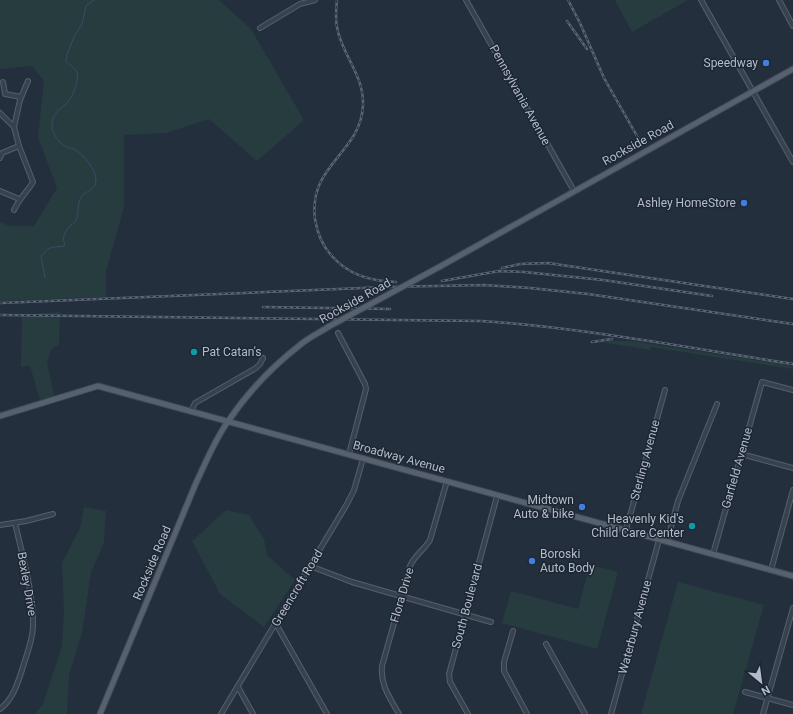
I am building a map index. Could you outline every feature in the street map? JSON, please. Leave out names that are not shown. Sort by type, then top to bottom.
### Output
[{"type":"main road","name":"Rockside Road","points":[[100,714],[199,477],[228,421],[263,379],[285,357],[301,344],[328,327],[441,266],[793,69]]},
{"type":"main road","name":"Broadway Avenue","points":[[0,416],[98,386],[793,576]]},
{"type":"street","points":[[260,28],[300,4],[314,0]]},
{"type":"street","name":"Pennsylvania Avenue","points":[[466,0],[574,191]]},
{"type":"street","points":[[701,0],[793,162]]},
{"type":"street","points":[[779,0],[793,26]]},
{"type":"street","points":[[14,210],[19,199],[24,196],[33,182],[19,146],[14,127],[21,96],[28,81]]},
{"type":"street","points":[[3,82],[5,94],[21,96]]},
{"type":"street","points":[[0,113],[14,127]]},
{"type":"street","points":[[0,158],[2,153],[19,146]]},
{"type":"street","points":[[0,191],[19,199]]},
{"type":"street","points":[[338,334],[365,384],[366,389],[349,454]]},
{"type":"street","points":[[191,411],[195,403],[256,368],[263,358]]},
{"type":"street","name":"Garfield Avenue","points":[[713,554],[762,382],[793,390]]},
{"type":"street","name":"Sterling Avenue","points":[[626,530],[665,390]]},
{"type":"street","points":[[667,542],[678,500],[717,404]]},
{"type":"street","points":[[741,454],[793,468]]},
{"type":"street","name":"Greencroft Road","points":[[221,714],[347,504],[354,490],[363,458]]},
{"type":"street","name":"Flora Drive","points":[[398,714],[384,688],[381,672],[382,666],[412,562],[430,540],[447,481]]},
{"type":"street","points":[[771,570],[793,490]]},
{"type":"street","name":"South Boulevard","points":[[468,714],[449,678],[450,668],[497,496]]},
{"type":"street","points":[[0,525],[15,524],[53,514]]},
{"type":"street","name":"Bexley Drive","points":[[0,709],[9,700],[16,688],[30,643],[33,627],[31,598],[15,524]]},
{"type":"street","name":"Waterbury Avenue","points":[[611,714],[658,540]]},
{"type":"street","points":[[310,566],[352,582],[491,622]]},
{"type":"street","points":[[763,714],[793,608]]},
{"type":"street","points":[[276,624],[327,714]]},
{"type":"street","points":[[513,631],[504,662],[504,672],[527,714]]},
{"type":"street","points":[[546,644],[585,714]]},
{"type":"street","points":[[238,687],[253,714]]},
{"type":"street","points":[[745,692],[793,705]]},
{"type":"green space","points":[[0,0],[219,0],[251,29],[304,120],[257,161],[209,119],[166,133],[124,135],[124,207],[106,271],[106,297],[0,301],[0,222],[9,226],[34,226],[57,188],[38,137],[44,81],[32,66],[0,69]]},
{"type":"green space","points":[[615,0],[688,0],[632,32]]},
{"type":"green space","points":[[60,312],[59,345],[52,348],[47,362],[55,399],[41,403],[30,366],[21,367],[22,315]]},
{"type":"green space","points":[[607,341],[632,341],[793,366],[793,369],[651,347],[650,350],[607,343]]},
{"type":"green space","points":[[84,507],[106,511],[104,543],[91,572],[82,633],[69,675],[67,714],[35,714],[43,704],[62,646],[64,612],[62,563],[80,528]]},
{"type":"green space","points":[[226,510],[249,515],[264,539],[267,555],[295,580],[264,627],[220,594],[192,541]]},
{"type":"green space","points":[[590,565],[618,572],[597,649],[502,623],[511,591],[578,609]]},
{"type":"green space","points":[[678,582],[764,605],[733,714],[641,714]]},
{"type":"waterway","points":[[45,278],[41,256],[49,249],[64,246],[65,244],[63,240],[65,232],[75,222],[80,199],[94,187],[96,181],[94,172],[89,163],[74,149],[66,147],[60,143],[52,129],[53,117],[59,109],[68,102],[75,88],[77,73],[74,68],[66,62],[67,55],[74,37],[82,24],[86,6],[94,0]]},
{"type":"railway","points":[[337,0],[336,20],[339,37],[360,84],[363,105],[360,122],[354,136],[319,185],[315,200],[316,224],[320,238],[325,247],[345,268],[360,276],[396,282]]},
{"type":"railway","points":[[568,0],[580,23],[604,78],[641,143]]},
{"type":"railway","points":[[567,21],[587,49]]},
{"type":"railway","points":[[502,268],[520,264],[548,263],[793,299]]},
{"type":"railway","points":[[442,281],[499,271],[524,272],[603,280],[712,296]]},
{"type":"railway","points":[[0,303],[386,287],[484,285],[588,294],[793,324]]},
{"type":"railway","points":[[263,307],[390,309]]},
{"type":"railway","points":[[0,315],[481,321],[598,333],[793,364]]},
{"type":"railway","points":[[592,342],[612,339]]},
{"type":"place","name":"Speedway","points":[[766,63]]},
{"type":"place","name":"Ashley HomeStore","points":[[744,203]]},
{"type":"place","name":"Pat Catan's","points":[[194,352]]},
{"type":"place","name":"Midtown Auto & bike","points":[[582,507]]},
{"type":"place","name":"Heavenly Kid's Child Care Center","points":[[692,526]]},
{"type":"place","name":"Boroski Auto Body","points":[[532,561]]}]
